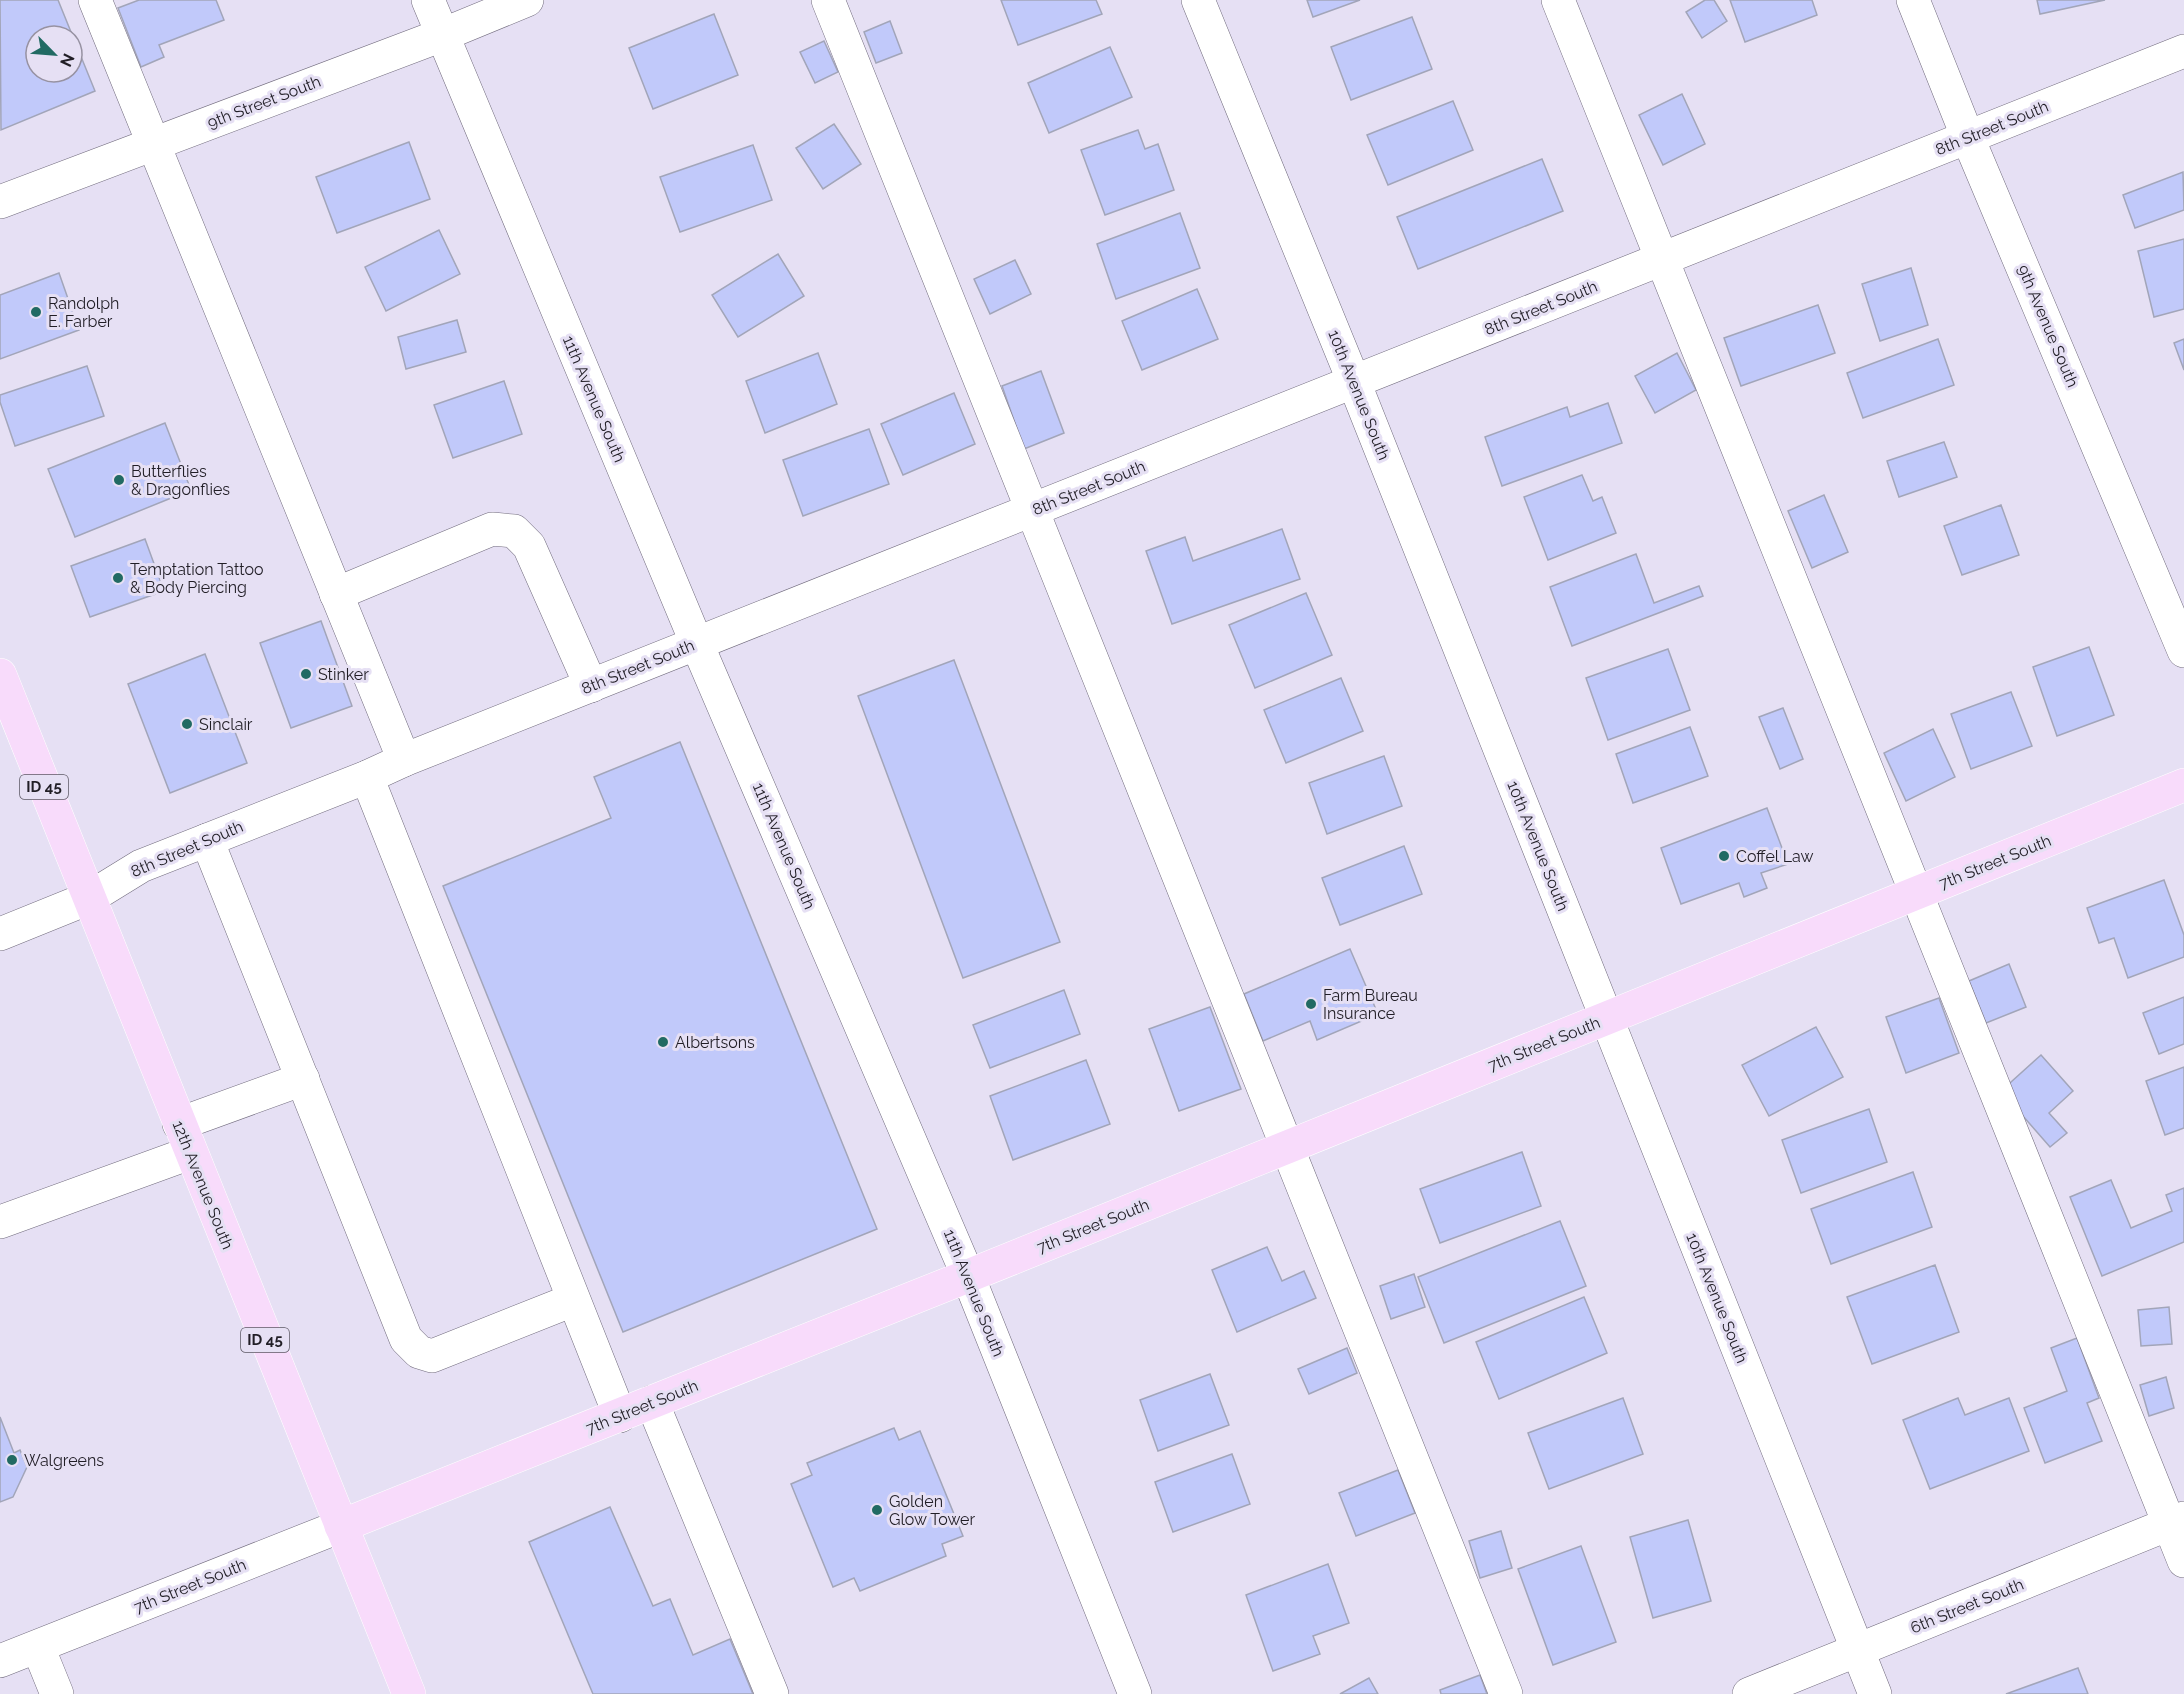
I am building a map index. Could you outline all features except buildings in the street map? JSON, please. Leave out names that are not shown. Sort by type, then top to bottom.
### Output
[{"type":"main road","name":"12th Avenue South","points":[[0,675],[409,1694]]},
{"type":"main road","name":"7th Street South","points":[[341,1526],[620,1416],[2184,785]]},
{"type":"street","points":[[95,0],[404,760]]},
{"type":"street","name":"11th Avenue South","points":[[428,0],[697,644],[968,1276],[1135,1694]]},
{"type":"street","name":"9th Street South","points":[[0,202],[442,35],[527,0]]},
{"type":"street","points":[[828,0],[1506,1694]]},
{"type":"street","name":"10th Avenue South","points":[[1198,0],[1354,382],[1875,1694]]},
{"type":"street","points":[[1558,0],[1915,894],[2177,1521],[2184,1561]]},
{"type":"street","name":"9th Avenue South","points":[[1913,0],[1968,138],[2184,651]]},
{"type":"street","name":"8th Street South","points":[[0,934],[89,898],[141,866],[2184,51]]},
{"type":"street","points":[[336,594],[492,529],[513,531],[529,546],[591,686]]},
{"type":"street","points":[[367,777],[620,1416]]},
{"type":"street","points":[[207,840],[406,1339],[419,1352],[432,1356],[573,1300]]},
{"type":"street","points":[[0,1222],[185,1138],[303,1079]]},
{"type":"street","points":[[652,1402],[772,1694]]},
{"type":"street","name":"6th Street South","points":[[1749,1694],[2177,1521]]},
{"type":"street","name":"7th Street South","points":[[0,1661],[341,1526]]},
{"type":"street","points":[[38,1647],[57,1694]]},
{"type":"place","name":"Randolph E. Farber","points":[[36,312]]},
{"type":"place","name":"Butterflies & Dragonflies","points":[[119,480]]},
{"type":"place","name":"Temptation Tattoo & Body Piercing","points":[[118,578]]},
{"type":"place","name":"Stinker","points":[[306,674]]},
{"type":"place","name":"Sinclair","points":[[187,724]]},
{"type":"place","name":"Coffel Law","points":[[1724,856]]},
{"type":"place","name":"Farm Bureau Insurance","points":[[1311,1004]]},
{"type":"place","name":"Albertsons","points":[[663,1042]]},
{"type":"place","name":"Walgreens","points":[[12,1460]]},
{"type":"place","name":"Golden Glow Tower","points":[[877,1510]]}]
